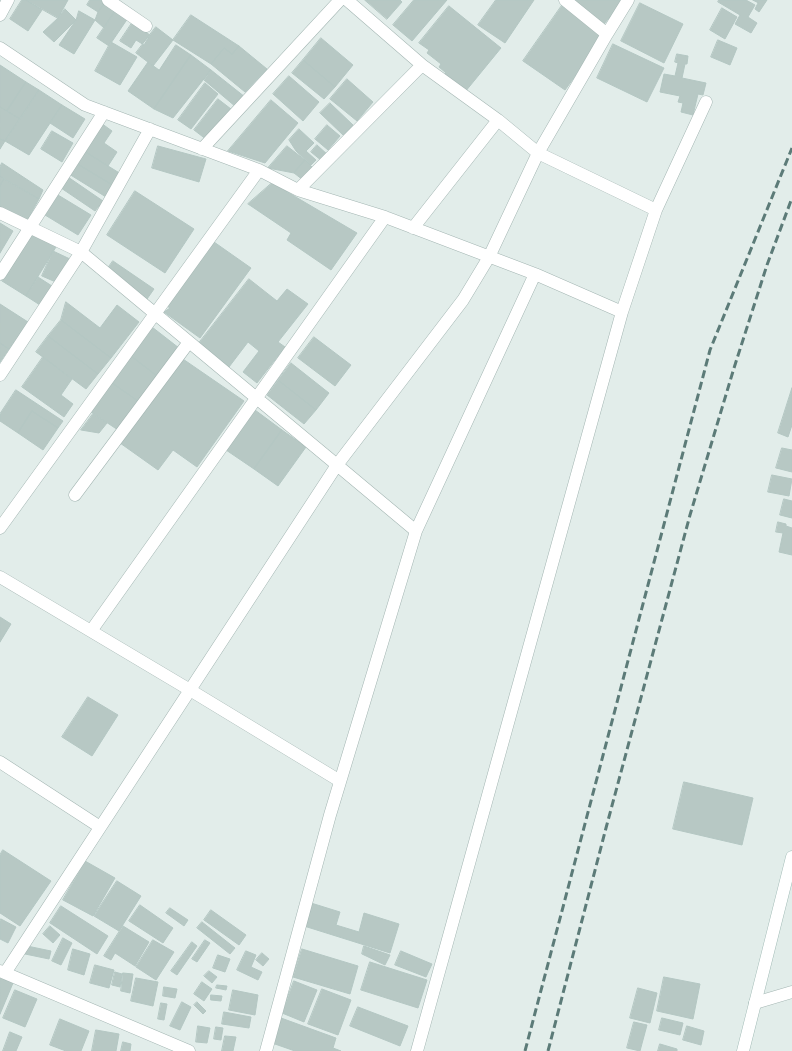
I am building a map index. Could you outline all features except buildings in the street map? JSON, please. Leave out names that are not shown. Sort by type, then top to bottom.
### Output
[{"type":"street","points":[[0,15],[8,0]]},
{"type":"street","points":[[108,0],[146,26]]},
{"type":"street","points":[[202,149],[340,0]]},
{"type":"street","points":[[347,0],[422,65],[498,120],[538,153],[656,210]]},
{"type":"street","points":[[565,0],[607,34]]},
{"type":"street","points":[[189,1051],[2,972],[100,827],[337,465],[463,300],[489,257],[538,153],[628,0]]},
{"type":"street","points":[[0,48],[85,105],[259,170],[298,190],[385,218],[535,274],[622,312]]},
{"type":"street","points":[[298,190],[422,65]]},
{"type":"street","points":[[418,1051],[622,312],[656,210],[706,102]]},
{"type":"street","points":[[0,274],[104,112]]},
{"type":"street","points":[[413,228],[498,120]]},
{"type":"street","points":[[0,375],[81,252],[150,129]]},
{"type":"street","points":[[0,528],[259,170]]},
{"type":"street","points":[[0,213],[81,252],[416,531]]},
{"type":"street","points":[[91,631],[385,218]]},
{"type":"street","points":[[266,1051],[340,781],[416,531],[535,274]]},
{"type":"street","points":[[75,495],[189,342]]},
{"type":"street","points":[[0,577],[340,781]]},
{"type":"street","points":[[0,762],[100,827]]},
{"type":"street","points":[[743,1051],[792,857]]},
{"type":"street","points":[[755,1003],[792,992]]},
{"type":"railway","points":[[525,1051],[710,350],[792,148]]},
{"type":"railway","points":[[548,1051],[690,515],[734,368],[767,265],[792,198]]}]
